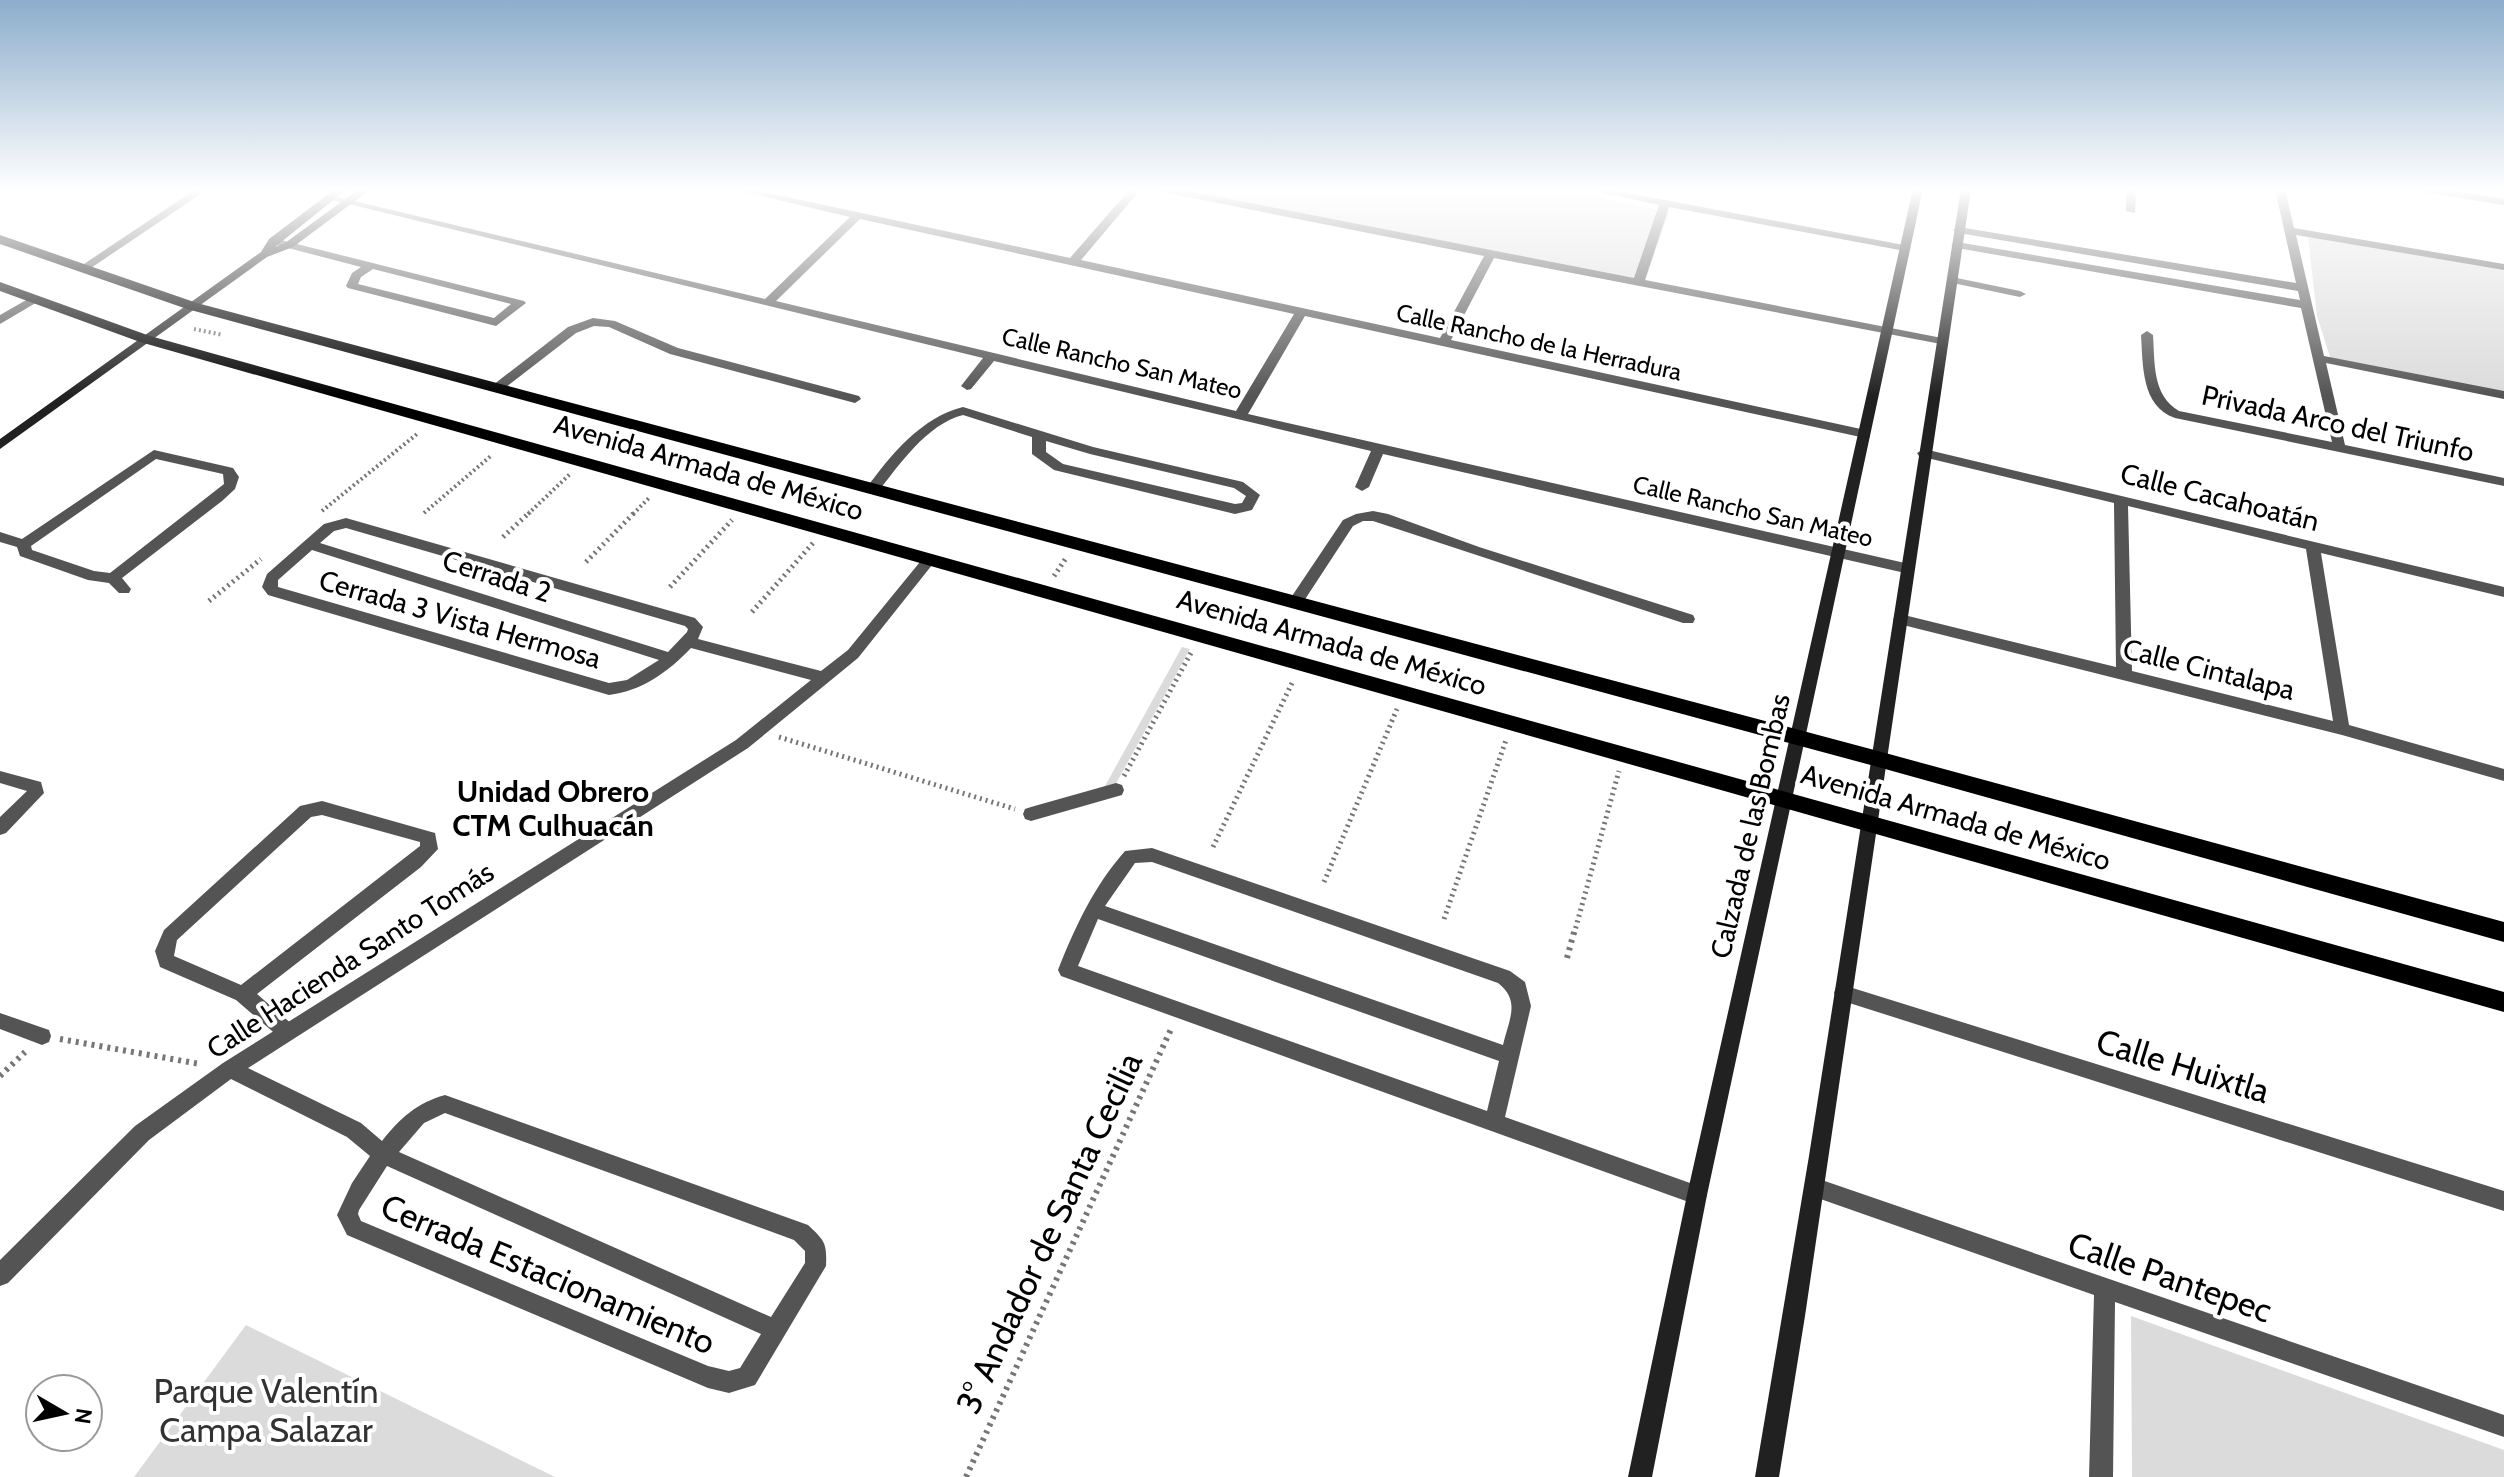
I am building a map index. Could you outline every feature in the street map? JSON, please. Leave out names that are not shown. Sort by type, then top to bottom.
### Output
[{"type":"main road","name":"Avenida Armada de México","points":[[55,258],[192,306],[1878,759],[2504,932]]},
{"type":"main road","points":[[0,445],[259,258]]},
{"type":"main road","name":"Calzada de las Bombas","points":[[1640,1477],[1697,1195],[1903,258]]},
{"type":"main road","points":[[1767,1477],[1816,1188],[1905,568],[1955,258]]},
{"type":"main road","name":"Avenida Armada de México","points":[[0,286],[145,339],[2504,1002]]},
{"type":"street","points":[[84,268],[99,258]]},
{"type":"street","points":[[343,258],[372,265],[520,303],[496,322],[352,286],[356,275],[372,265]]},
{"type":"street","name":"Calle Rancho San Mateo","points":[[581,258],[1379,449],[1905,568]]},
{"type":"street","points":[[768,302],[814,258]]},
{"type":"street","name":"Calle Rancho de la Herradura","points":[[1059,258],[1865,434]]},
{"type":"street","points":[[1074,261],[1077,258]]},
{"type":"street","points":[[1443,344],[1488,258]]},
{"type":"street","points":[[1506,258],[1942,342]]},
{"type":"street","points":[[1639,282],[1647,258]]},
{"type":"street","points":[[2032,258],[2307,305]]},
{"type":"street","points":[[2128,258],[2302,288]]},
{"type":"street","points":[[2295,258],[2339,446]]},
{"type":"street","points":[[2451,258],[2504,267]]},
{"type":"street","points":[[2134,259],[2136,276]]},
{"type":"street","points":[[1952,280],[2020,294]]},
{"type":"street","points":[[0,320],[35,299]]},
{"type":"street","points":[[1241,414],[1301,312]]},
{"type":"street","points":[[497,388],[572,330],[593,322],[611,324],[674,351],[855,399]]},
{"type":"street","name":"Privada Arco del Triunfo","points":[[2147,335],[2155,399],[2162,409],[2504,482]]},
{"type":"street","points":[[967,386],[992,355]]},
{"type":"street","points":[[2318,358],[2504,395]]},
{"type":"street","points":[[873,489],[941,418],[953,411],[972,413],[1039,436],[1238,485],[1253,495],[1247,507],[1235,509],[1059,467],[1039,454],[1039,436]]},
{"type":"street","points":[[1362,487],[1379,449]]},
{"type":"street","name":"Calle Cacahoatán","points":[[1924,453],[2504,592]]},
{"type":"street","points":[[154,454],[228,471],[232,477],[230,486],[119,584],[38,559],[25,553],[24,544],[154,454]]},
{"type":"street","points":[[2121,500],[2124,674]]},
{"type":"street","points":[[1295,603],[1342,530],[1357,516],[1383,517],[1474,550],[1688,619]]},
{"type":"street","points":[[310,545],[329,527],[352,524],[690,622],[696,627],[688,642],[825,678]]},
{"type":"street","points":[[0,537],[24,544]]},
{"type":"street","name":"Cerrada 3 Vista Hermosa","points":[[310,545],[272,578],[269,587],[273,591],[609,689],[633,686],[688,642]]},
{"type":"street","name":"Cerrada 2","points":[[310,545],[669,658]]},
{"type":"street","points":[[2313,547],[2342,729]]},
{"type":"street","name":"Calle Hacienda Santo Tomás","points":[[0,1275],[142,1133],[230,1069],[760,731],[853,654],[929,560]]},
{"type":"street","name":"Calle Cintalapa","points":[[1900,619],[2342,729],[2504,775]]},
{"type":"street","points":[[0,777],[35,787],[36,793],[0,828]]},
{"type":"street","points":[[1031,814],[1116,790]]},
{"type":"street","points":[[243,994],[415,862],[429,849],[429,838],[322,808],[306,811],[170,935],[164,951],[166,961],[243,994],[286,1031]]},
{"type":"street","points":[[1494,1122],[1522,1006],[1518,988],[1504,977],[1152,855],[1131,856],[1119,869],[1094,910],[1067,970],[1697,1195]]},
{"type":"street","points":[[1094,910],[1511,1056]]},
{"type":"street","name":"Calle Huixtla","points":[[1843,993],[2504,1201]]},
{"type":"street","points":[[0,1021],[42,1036]]},
{"type":"street","name":"Cerrada Estacionamiento","points":[[230,1069],[354,1130],[384,1155],[776,1330]]},
{"type":"street","name":"Cerrada Estacionamiento","points":[[445,1104],[801,1232],[816,1247],[815,1266],[747,1377],[729,1382],[708,1377],[354,1228],[347,1215],[352,1200],[384,1155],[426,1111],[445,1104]]},
{"type":"street","name":"Calle Pantepec","points":[[1816,1188],[2504,1426]]},
{"type":"street","points":[[2101,1477],[2105,1289]]},
{"type":"path","points":[[319,513],[434,420]]},
{"type":"path","points":[[424,513],[507,441]]},
{"type":"path","points":[[503,537],[583,463]]},
{"type":"path","points":[[586,562],[662,485]]},
{"type":"path","points":[[670,587],[743,508]]},
{"type":"path","points":[[752,612],[824,530]]},
{"type":"path","points":[[1052,579],[1070,553]]},
{"type":"path","points":[[209,601],[264,557]]},
{"type":"path","points":[[1116,790],[1200,637]]},
{"type":"path","points":[[1213,847],[1301,665]]},
{"type":"path","points":[[1324,882],[1403,694]]},
{"type":"path","points":[[1444,919],[1512,724]]},
{"type":"path","points":[[760,731],[1031,814]]},
{"type":"path","points":[[1567,958],[1623,755]]},
{"type":"path","name":"3° Andador de Santa Cecilia","points":[[966,1477],[1180,1010]]},
{"type":"path","points":[[0,1076],[42,1036],[230,1069]]},
{"type":"green space","points":[[1529,258],[1653,258],[1645,281]]},
{"type":"green space","points":[[2310,258],[2432,258],[2504,270],[2504,397],[2332,363],[2317,316]]},
{"type":"green space","points":[[1182,647],[1190,649],[1113,789],[1105,786]]},
{"type":"green space","points":[[2131,1316],[2504,1450],[2504,1477],[2132,1477]]},
{"type":"green space","name":"Parque Valentín Campa Salazar","points":[[246,1325],[555,1477],[134,1477]]},
{"type":"district","name":"Unidad Obrero CTM Culhuacán","points":[[553,808]]}]
